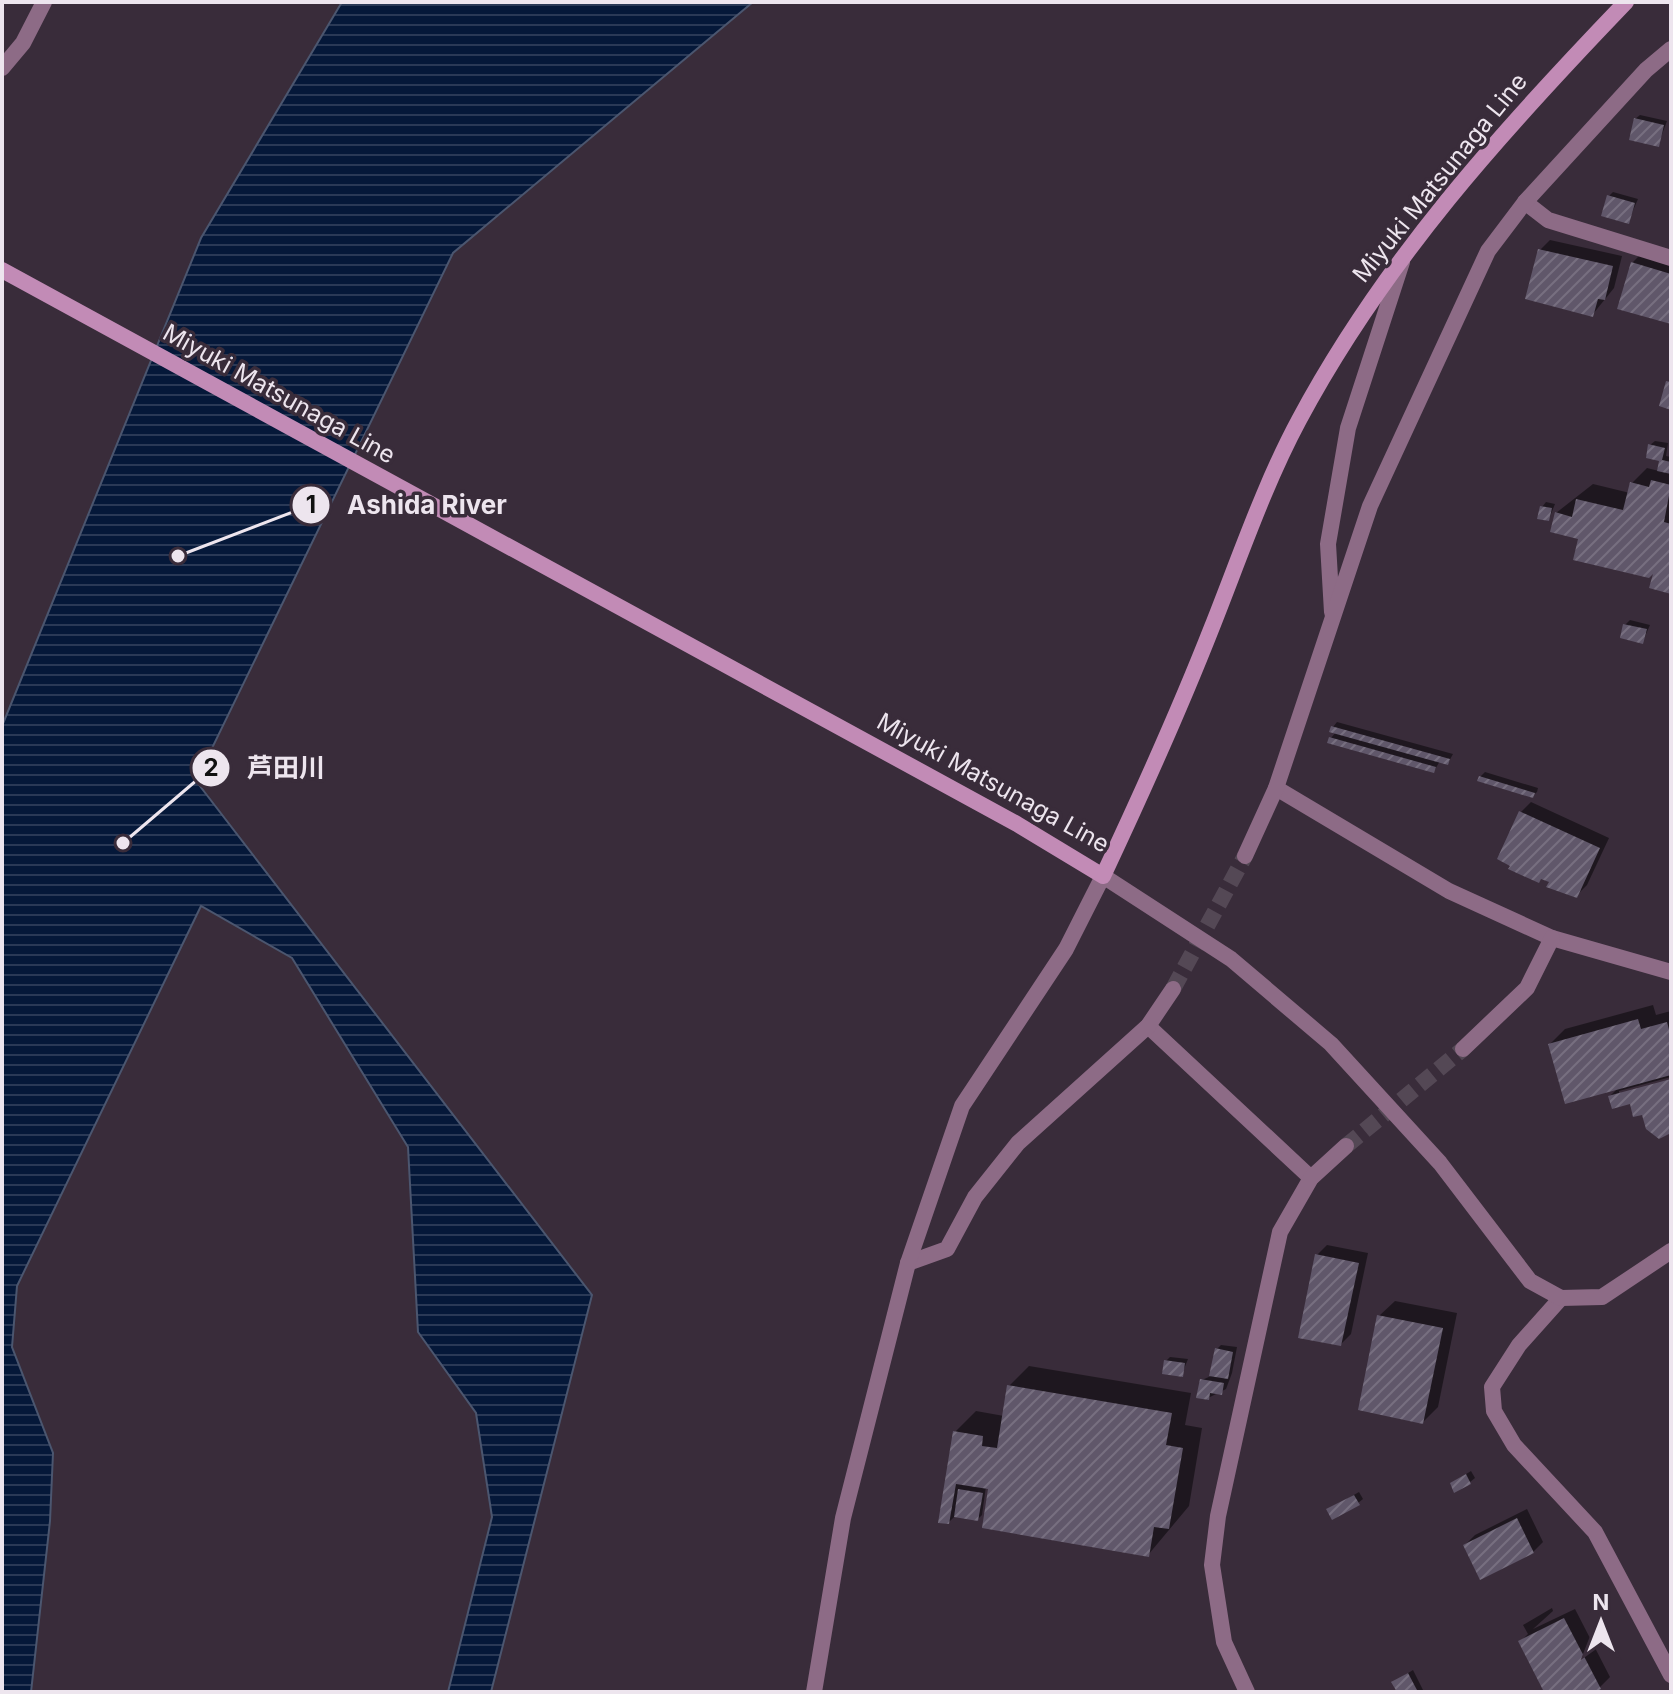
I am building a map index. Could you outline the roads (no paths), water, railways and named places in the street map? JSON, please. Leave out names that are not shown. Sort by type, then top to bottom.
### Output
[{"type":"main road","name":"Miyuki Matsunaga Line","points":[[2,270],[1017,824],[1103,876],[1169,736],[1297,423],[1350,331],[1407,248],[1518,115],[1626,2]]},
{"type":"street","points":[[2,68],[23,43],[44,2]]},
{"type":"street","points":[[1245,856],[1276,788],[1370,506],[1488,251],[1525,202],[1646,70],[1671,49]]},
{"type":"street","points":[[1525,202],[1548,220],[1671,258]]},
{"type":"street","points":[[1333,621],[1328,544],[1348,428],[1407,248]]},
{"type":"street","points":[[1276,788],[1449,891],[1552,938],[1671,972]]},
{"type":"street","points":[[814,1692],[843,1518],[908,1263],[962,1106],[1066,949],[1103,876],[1231,959],[1331,1044],[1440,1163],[1530,1281],[1561,1298],[1602,1297],[1671,1251]]},
{"type":"street","points":[[1463,1049],[1527,988],[1552,938]]},
{"type":"street","points":[[908,1263],[947,1249],[975,1197],[1018,1143],[1148,1026],[1173,989]]},
{"type":"street","points":[[1148,1026],[1311,1178]]},
{"type":"street","points":[[1247,1692],[1224,1642],[1212,1565],[1218,1516],[1280,1232],[1311,1178],[1346,1146]]},
{"type":"street","points":[[1561,1298],[1519,1345],[1492,1387],[1494,1411],[1514,1445],[1595,1532],[1671,1675]]},
{"type":"water","points":[[342,2],[753,2],[453,253],[196,781],[592,1295],[491,1692],[448,1692],[492,1517],[476,1413],[418,1332],[408,1147],[292,958],[201,906],[17,1286],[12,1347],[53,1453],[50,1521],[31,1692],[2,1692],[2,726],[201,238]]},
{"type":"tunnel","points":[[1173,989],[1245,856]]},
{"type":"tunnel","points":[[1346,1146],[1463,1049]]},
{"type":"place","name":"Ashida River","points":[[178,556]]},
{"type":"place","name":"芦田川","points":[[123,843]]}]
